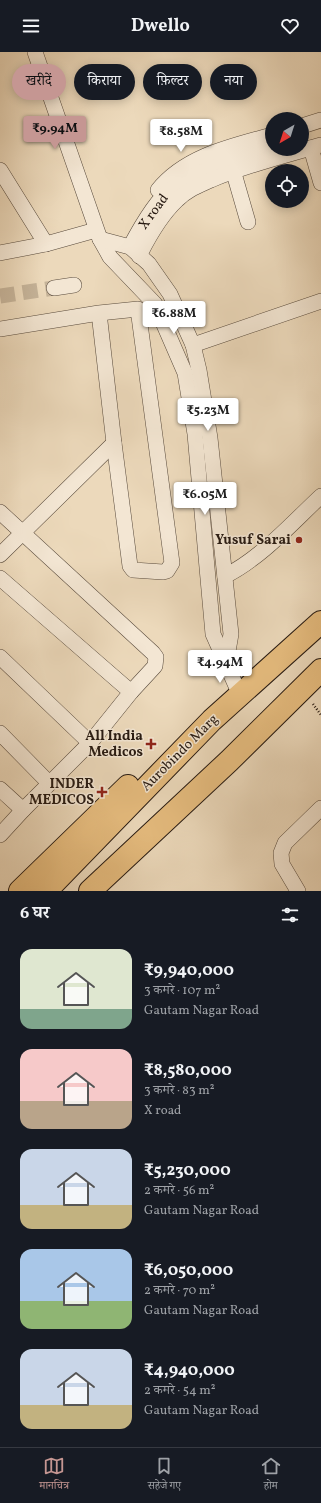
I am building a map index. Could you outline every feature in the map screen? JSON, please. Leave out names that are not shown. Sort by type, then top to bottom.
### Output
[{"type":"highway","name":"Aurobindo Marg","points":[[46,891],[202,731],[321,622]]},
{"type":"highway","points":[[90,891],[229,761],[321,670]]},
{"type":"highway","points":[[20,891],[164,749],[202,731]]},
{"type":"street","points":[[35,52],[98,235],[110,257],[155,304],[185,373],[195,434],[213,634],[240,695]]},
{"type":"street","points":[[309,124],[321,120]]},
{"type":"street","points":[[135,251],[176,201],[188,190],[233,170],[312,143],[321,131]]},
{"type":"street","points":[[140,229],[148,202],[163,183],[190,164],[226,148],[265,137]]},
{"type":"street","points":[[312,143],[321,182]]},
{"type":"street","name":"X road","points":[[135,251],[140,229],[169,190],[204,171],[265,149]]},
{"type":"street","points":[[0,170],[46,244]]},
{"type":"street","points":[[233,170],[248,222]]},
{"type":"street","points":[[0,253],[98,235],[135,251],[149,264],[170,294],[193,345],[199,370],[210,438],[231,634],[226,663]]},
{"type":"street","points":[[54,288],[74,285]]},
{"type":"street","points":[[193,345],[321,301]]},
{"type":"street","points":[[0,329],[99,313],[138,309],[172,563],[167,571],[133,570],[130,566],[99,313]]},
{"type":"street","points":[[0,556],[114,443]]},
{"type":"street","points":[[225,576],[235,572],[258,554],[321,496]]},
{"type":"street","points":[[0,512],[22,534],[156,656],[155,666],[131,692],[90,743],[49,783],[0,835]]},
{"type":"street","points":[[0,578],[131,692]]},
{"type":"street","points":[[0,657],[90,743]]},
{"type":"street","points":[[0,733],[49,783]]},
{"type":"street","points":[[0,789],[23,810]]},
{"type":"street","points":[[298,891],[282,864],[281,853],[286,843],[319,813]]},
{"type":"tunnel","points":[[0,296],[54,288]]},
{"type":"place","name":"Yusuf Sarai","points":[[299,540]]},
{"type":"place","name":"All India Medicos","points":[[151,744]]},
{"type":"place","name":"INDER MEDICOS","points":[[102,792]]}]
